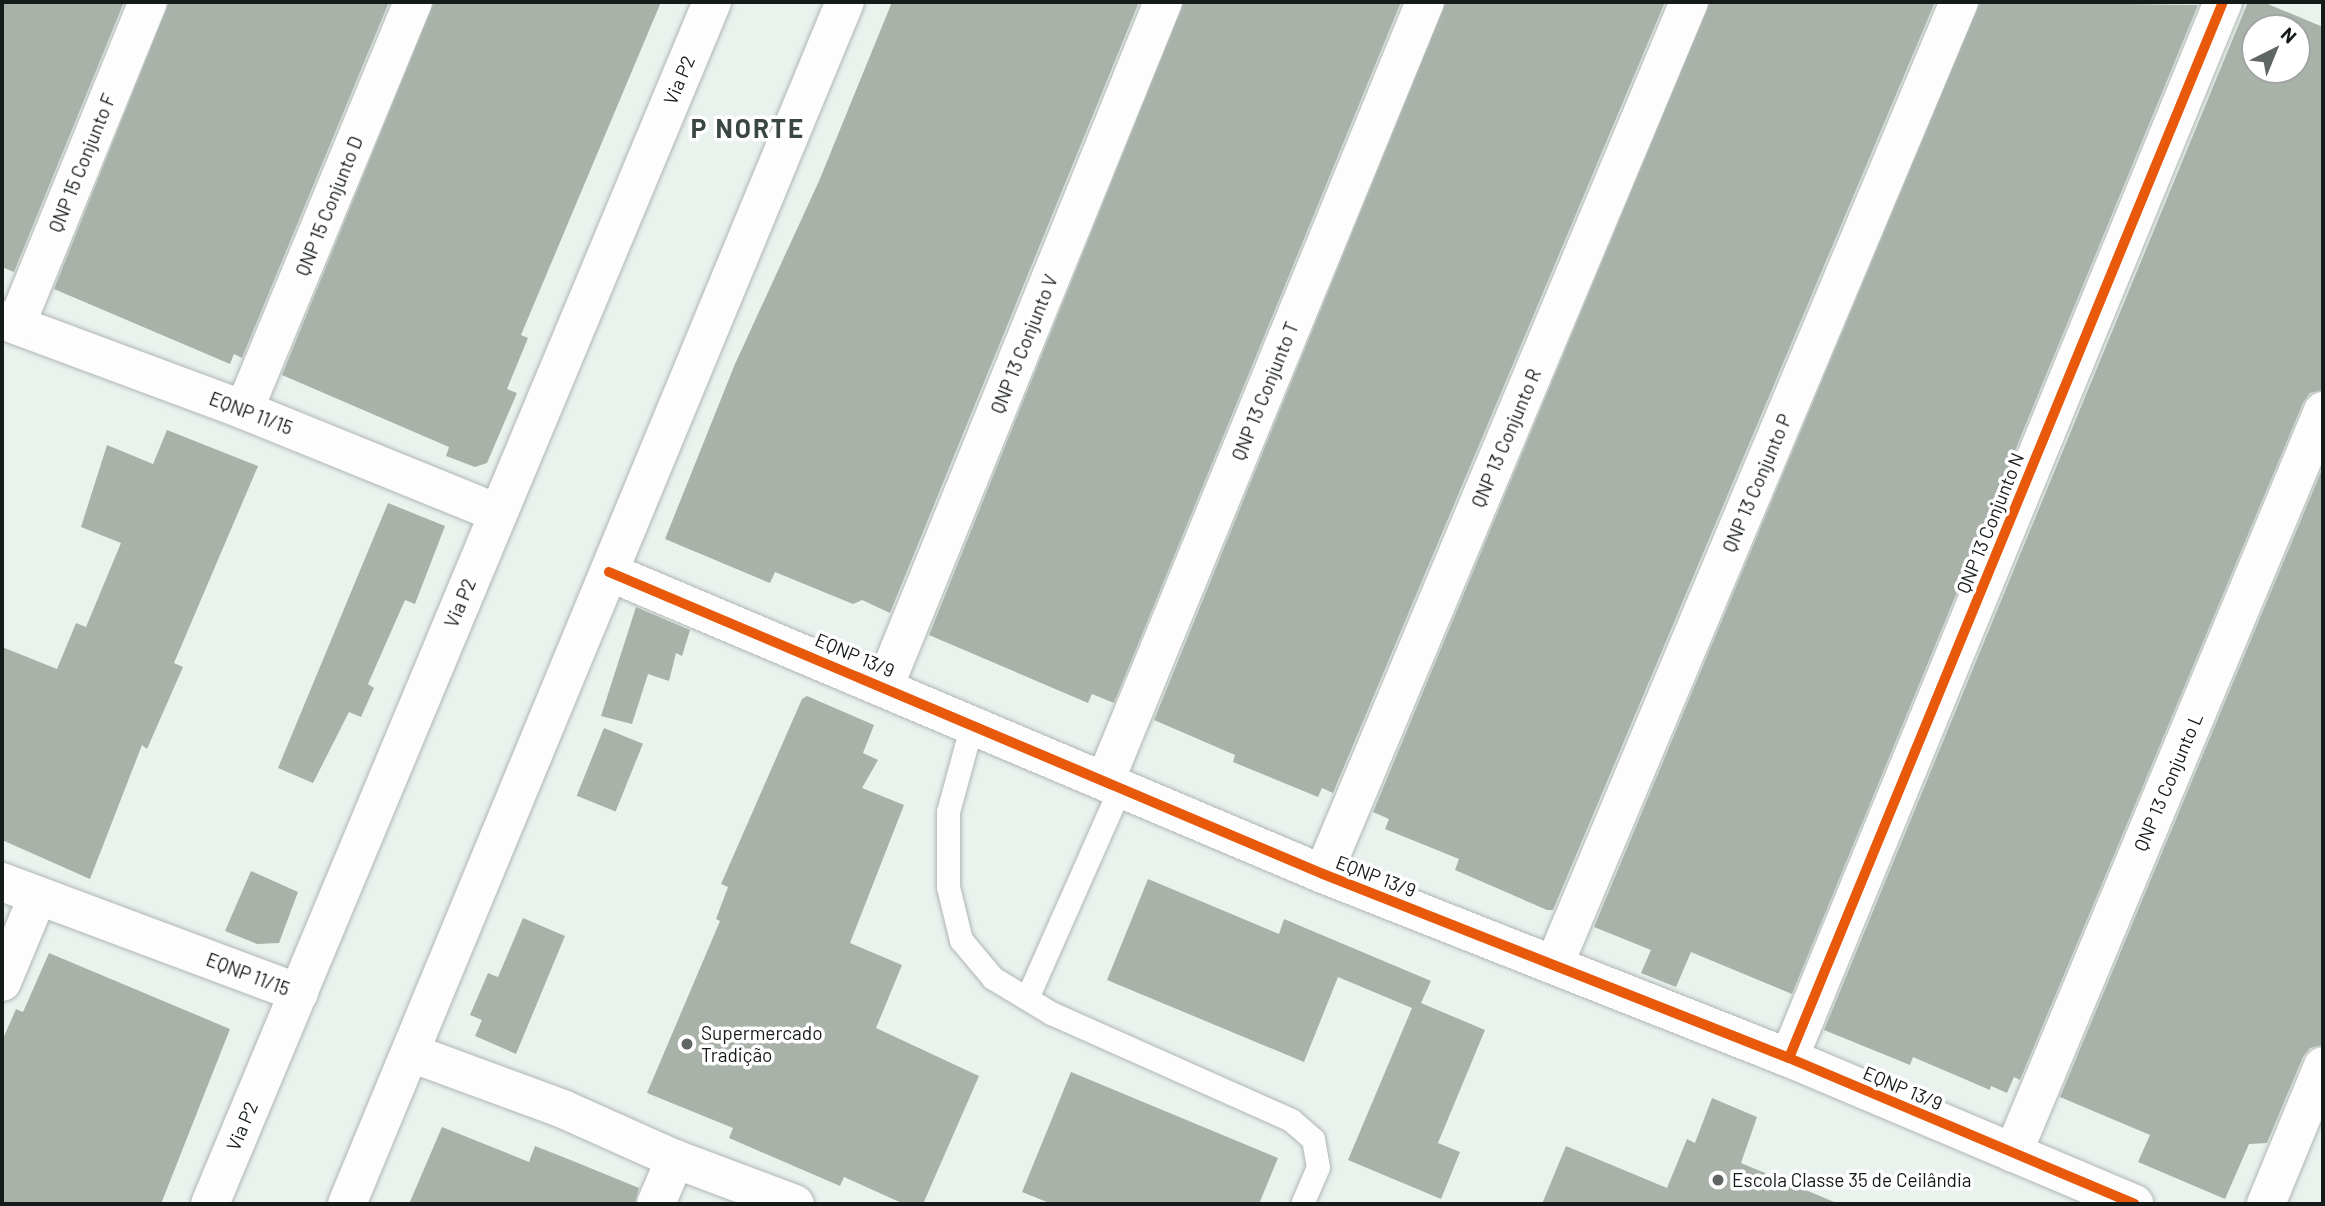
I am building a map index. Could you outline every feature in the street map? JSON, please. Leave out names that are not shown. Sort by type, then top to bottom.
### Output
[{"type":"street","name":"QNP 15 Conjunto F","points":[[9,323],[148,2]]},
{"type":"street","name":"QNP 15 Conjunto D","points":[[244,410],[413,2]]},
{"type":"street","name":"Via P2","points":[[210,1204],[712,2]]},
{"type":"street","points":[[347,1204],[845,2]]},
{"type":"street","name":"QNP 13 Conjunto V","points":[[884,687],[1163,2]]},
{"type":"street","name":"QNP 13 Conjunto T","points":[[1113,783],[1425,2]]},
{"type":"street","name":"QNP 13 Conjunto R","points":[[1324,874],[1689,2]]},
{"type":"street","name":"QNP 13 Conjunto P","points":[[1554,965],[1959,2]]},
{"type":"street","name":"QNP 13 Conjunto N","points":[[1789,1058],[2223,2]]},
{"type":"street","name":"EQNP 11/15","points":[[9,323],[244,410],[498,513]]},
{"type":"street","name":"QNP 13 Conjunto L","points":[[2013,1153],[2323,411]]},
{"type":"street","name":"EQNP 13/9","points":[[609,572],[1324,874],[1789,1058],[2134,1204]]},
{"type":"street","name":"EQNP 11/15","points":[[2,882],[37,898],[299,993]]},
{"type":"street","points":[[2,982],[37,898]]},
{"type":"street","points":[[411,1053],[563,1109],[675,1159],[795,1204]]},
{"type":"street","points":[[2266,1204],[2323,1066]]},
{"type":"street","points":[[656,1204],[675,1159]]},
{"type":"lane","points":[[972,724],[948,812],[948,887],[961,940],[993,978],[1027,999],[1087,1030],[1291,1120],[1313,1139],[1318,1167],[1302,1204]]},
{"type":"lane","points":[[1027,999],[1113,783]]},
{"type":"building","points":[[2,2],[124,2],[14,272],[2,267]]},
{"type":"building","points":[[169,2],[389,2],[242,358],[234,354],[230,364],[54,289]]},
{"type":"building","points":[[434,2],[661,2],[521,335],[528,338],[507,389],[517,393],[487,463],[475,467],[446,456],[449,447],[282,375]]},
{"type":"building","points":[[892,2],[1139,2],[890,613],[862,600],[853,604],[775,572],[770,583],[665,539],[735,364],[819,181]]},
{"type":"building","points":[[1184,2],[1401,2],[1114,703],[1092,694],[1088,703],[929,635]]},
{"type":"building","points":[[1446,2],[1665,2],[1333,793],[1322,788],[1318,797],[1233,762],[1235,755],[1154,720]]},
{"type":"building","points":[[1710,2],[1935,2],[1553,910],[1547,910],[1455,870],[1459,859],[1385,829],[1389,819],[1373,812]]},
{"type":"building","points":[[1980,2],[2198,5],[1792,994],[1691,952],[1676,987],[1641,973],[1651,950],[1594,927]]},
{"type":"building","points":[[2248,2],[2263,2],[2292,14],[2243,14]]},
{"type":"building","points":[[2241,19],[2241,84],[2311,84],[2311,22],[2323,27],[2323,390],[2310,393],[2303,403],[2020,1080],[2014,1077],[2007,1093],[1991,1086],[1990,1090],[1913,1057],[1910,1065],[1824,1030]]},
{"type":"building","points":[[167,430],[258,466],[174,663],[183,667],[147,749],[142,745],[90,879],[2,840],[2,647],[57,669],[76,623],[86,627],[121,543],[81,527],[107,445],[153,464]]},
{"type":"building","points":[[2323,467],[2323,1045],[2310,1048],[2303,1057],[2267,1143],[2249,1144],[2225,1199],[2138,1162],[2150,1135],[2060,1097]]},
{"type":"building","points":[[388,503],[445,526],[415,604],[405,600],[368,684],[374,688],[361,717],[349,712],[313,783],[278,768]]},
{"type":"building","points":[[636,607],[690,630],[682,656],[676,653],[669,681],[648,674],[632,724],[601,716]]},
{"type":"building","points":[[807,696],[874,725],[863,753],[878,760],[862,788],[904,805],[850,943],[902,965],[876,1028],[979,1076],[923,1204],[904,1204],[844,1177],[840,1186],[729,1138],[733,1128],[647,1093],[720,921],[716,919],[728,887],[721,884],[802,699]]},
{"type":"building","points":[[604,728],[643,744],[616,811],[577,796]]},
{"type":"building","points":[[251,871],[298,892],[279,943],[257,944],[225,931]]},
{"type":"building","points":[[1148,879],[1279,934],[1284,919],[1431,981],[1421,1003],[1485,1030],[1438,1143],[1460,1152],[1441,1199],[1348,1160],[1412,1008],[1338,977],[1304,1062],[1107,980]]},
{"type":"building","points":[[523,918],[565,936],[516,1054],[475,1036],[482,1020],[470,1015],[488,973],[498,977]]},
{"type":"building","points":[[49,953],[230,1029],[161,1204],[2,1204],[2,1041],[16,1009],[23,1012]]},
{"type":"building","points":[[1071,1072],[1278,1158],[1259,1204],[1052,1204],[1022,1192]]},
{"type":"building","points":[[1712,1098],[1757,1117],[1741,1163],[1839,1204],[1542,1204],[1566,1146],[1667,1188],[1687,1139],[1695,1143]]},
{"type":"building","points":[[442,1127],[529,1162],[535,1146],[573,1161],[639,1188],[635,1204],[409,1204]]},
{"type":"cycle path","points":[[1789,1058],[2223,2]]},
{"type":"cycle path","points":[[609,572],[1323,874],[1789,1058],[2134,1204]]},
{"type":"place","name":"Supermercado Tradição","points":[[687,1044]]},
{"type":"place","name":"Escola Classe 35 de Ceilândia","points":[[1718,1180]]},
{"type":"district","name":"P NORTE","points":[[748,128]]}]
